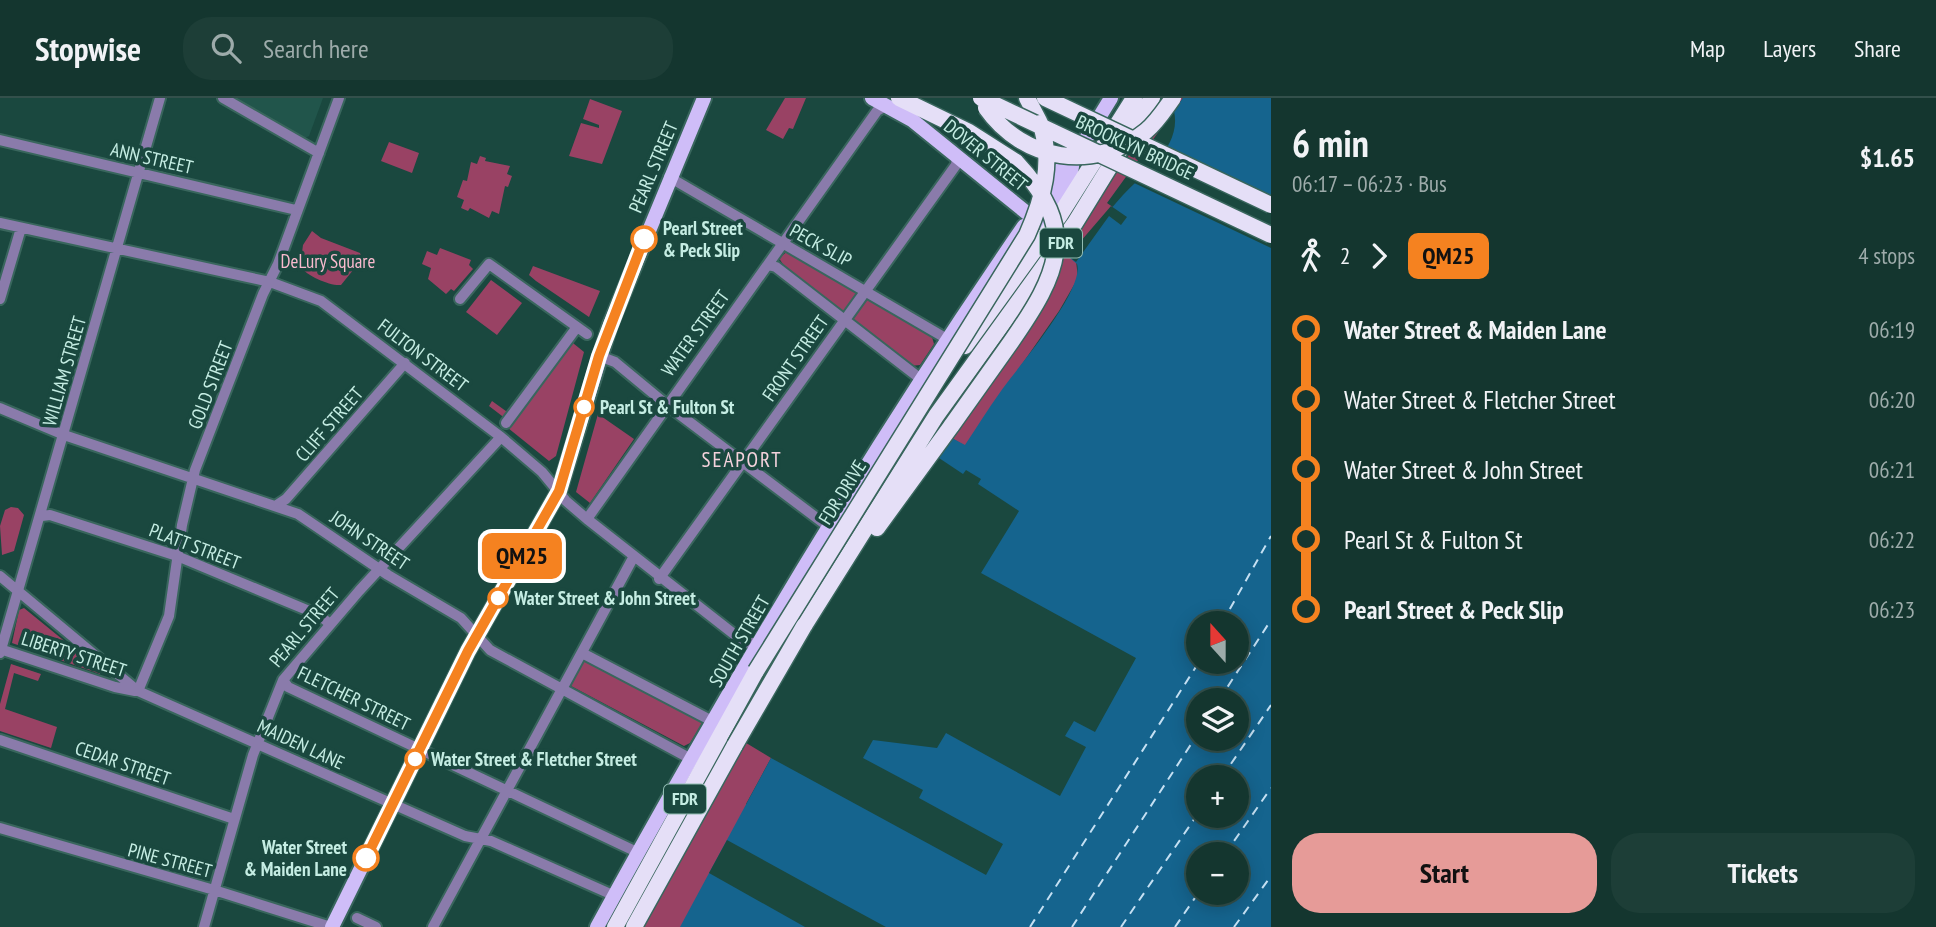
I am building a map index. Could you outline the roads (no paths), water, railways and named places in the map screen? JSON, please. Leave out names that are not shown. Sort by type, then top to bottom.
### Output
[{"type":"highway","points":[[804,626],[839,584],[1046,290],[1056,254],[1052,217],[1039,190],[1016,162],[977,126],[921,98]]},
{"type":"highway","points":[[900,440],[1030,229],[1047,168],[1047,147],[1040,123],[1027,98]]},
{"type":"highway","name":"BROOKLYN BRIDGE","points":[[1045,98],[1271,205]]},
{"type":"highway","name":"FDR DRIVE","points":[[615,927],[756,671],[900,440],[1045,237],[1134,98]]},
{"type":"highway","name":"FDR DRIVE","points":[[635,927],[765,691],[804,626],[936,416],[1075,223],[1152,98]]},
{"type":"highway","points":[[982,100],[998,123],[1019,141],[1046,153],[1073,157],[1109,151],[1136,138],[1150,127],[1173,98]]},
{"type":"highway","name":"BROOKLYN BRIDGE","points":[[982,100],[1271,235]]},
{"type":"highway","points":[[893,102],[969,132],[1016,162]]},
{"type":"main road","name":"PEARL STREET","points":[[559,491],[599,356],[669,177],[704,98]]},
{"type":"main road","name":"DOVER STREET","points":[[872,98],[893,102],[1034,219]]},
{"type":"main road","points":[[1060,98],[1098,120]]},
{"type":"main road","name":"SOUTH STREET","points":[[597,927],[758,644],[922,380],[951,342],[1034,219],[1062,167],[1073,159],[1111,98]]},
{"type":"main road","points":[[332,927],[476,637],[559,491]]},
{"type":"street","name":"WILLIAM STREET","points":[[0,650],[42,516],[117,248],[141,174],[160,98]]},
{"type":"street","points":[[223,98],[319,153]]},
{"type":"street","name":"GOLD STREET","points":[[138,691],[169,616],[192,479],[339,98]]},
{"type":"street","name":"WATER STREET","points":[[587,519],[875,114],[893,102]]},
{"type":"street","name":"ANN STREET","points":[[0,140],[296,210]]},
{"type":"street","name":"FRONT STREET","points":[[659,579],[955,167],[957,157]]},
{"type":"street","name":"PECK SLIP","points":[[669,177],[951,342]]},
{"type":"street","name":"FULTON STREET","points":[[0,223],[270,282],[321,301],[500,437],[542,472],[587,519],[659,579],[744,642],[758,644]]},
{"type":"street","points":[[0,299],[21,228]]},
{"type":"street","points":[[460,299],[489,264],[587,334]]},
{"type":"street","points":[[768,265],[776,267],[922,380]]},
{"type":"street","points":[[506,423],[577,327]]},
{"type":"street","points":[[599,356],[615,362],[667,405],[830,528]]},
{"type":"street","name":"CLIFF STREET","points":[[277,505],[286,499],[405,363]]},
{"type":"street","name":"JOHN STREET","points":[[0,408],[64,435],[298,514],[380,569],[461,618],[490,650],[691,759]]},
{"type":"street","name":"PEARL STREET","points":[[204,927],[257,743],[283,680],[330,624],[500,437]]},
{"type":"street","name":"PLATT STREET","points":[[42,516],[50,514],[177,556],[319,615],[330,624]]},
{"type":"street","points":[[433,927],[633,558]]},
{"type":"street","name":"MAIDEN LANE","points":[[0,576],[138,691],[465,836],[480,839],[615,896]]},
{"type":"street","name":"LIBERTY STREET","points":[[0,650],[115,687],[138,691]]},
{"type":"street","points":[[582,653],[714,722]]},
{"type":"street","name":"FLETCHER STREET","points":[[283,680],[288,687],[639,853]]},
{"type":"street","name":"CEDAR STREET","points":[[0,740],[234,819]]},
{"type":"street","name":"PINE STREET","points":[[0,828],[332,927]]},
{"type":"street","points":[[358,918],[376,927]]},
{"type":"water","points":[[1183,98],[1271,98],[1271,927],[680,927],[771,758],[986,875],[1003,844],[919,798],[923,790],[863,758],[873,740],[937,748],[946,733],[1060,796],[1086,747],[1065,736],[1074,721],[1095,732],[1136,658],[981,573],[1019,511],[978,484],[981,479],[966,470],[963,474],[936,456],[950,437],[965,445],[1061,310],[1077,276],[1077,264],[1070,258],[1167,148],[1175,124],[1174,111]]},
{"type":"place","name":"Pearl Street & Peck Slip","points":[[644,239]]},
{"type":"place","name":"Pearl St & Fulton St","points":[[584,407]]},
{"type":"place","name":"Water Street & John Street","points":[[498,598]]},
{"type":"place","name":"Water Street & Fletcher Street","points":[[415,759]]},
{"type":"place","name":"Water Street & Maiden Lane","points":[[366,858]]},
{"type":"district","name":"SEAPORT","points":[[742,460]]},
{"type":"park label","name":"DeLury Square","points":[[328,261]]}]
